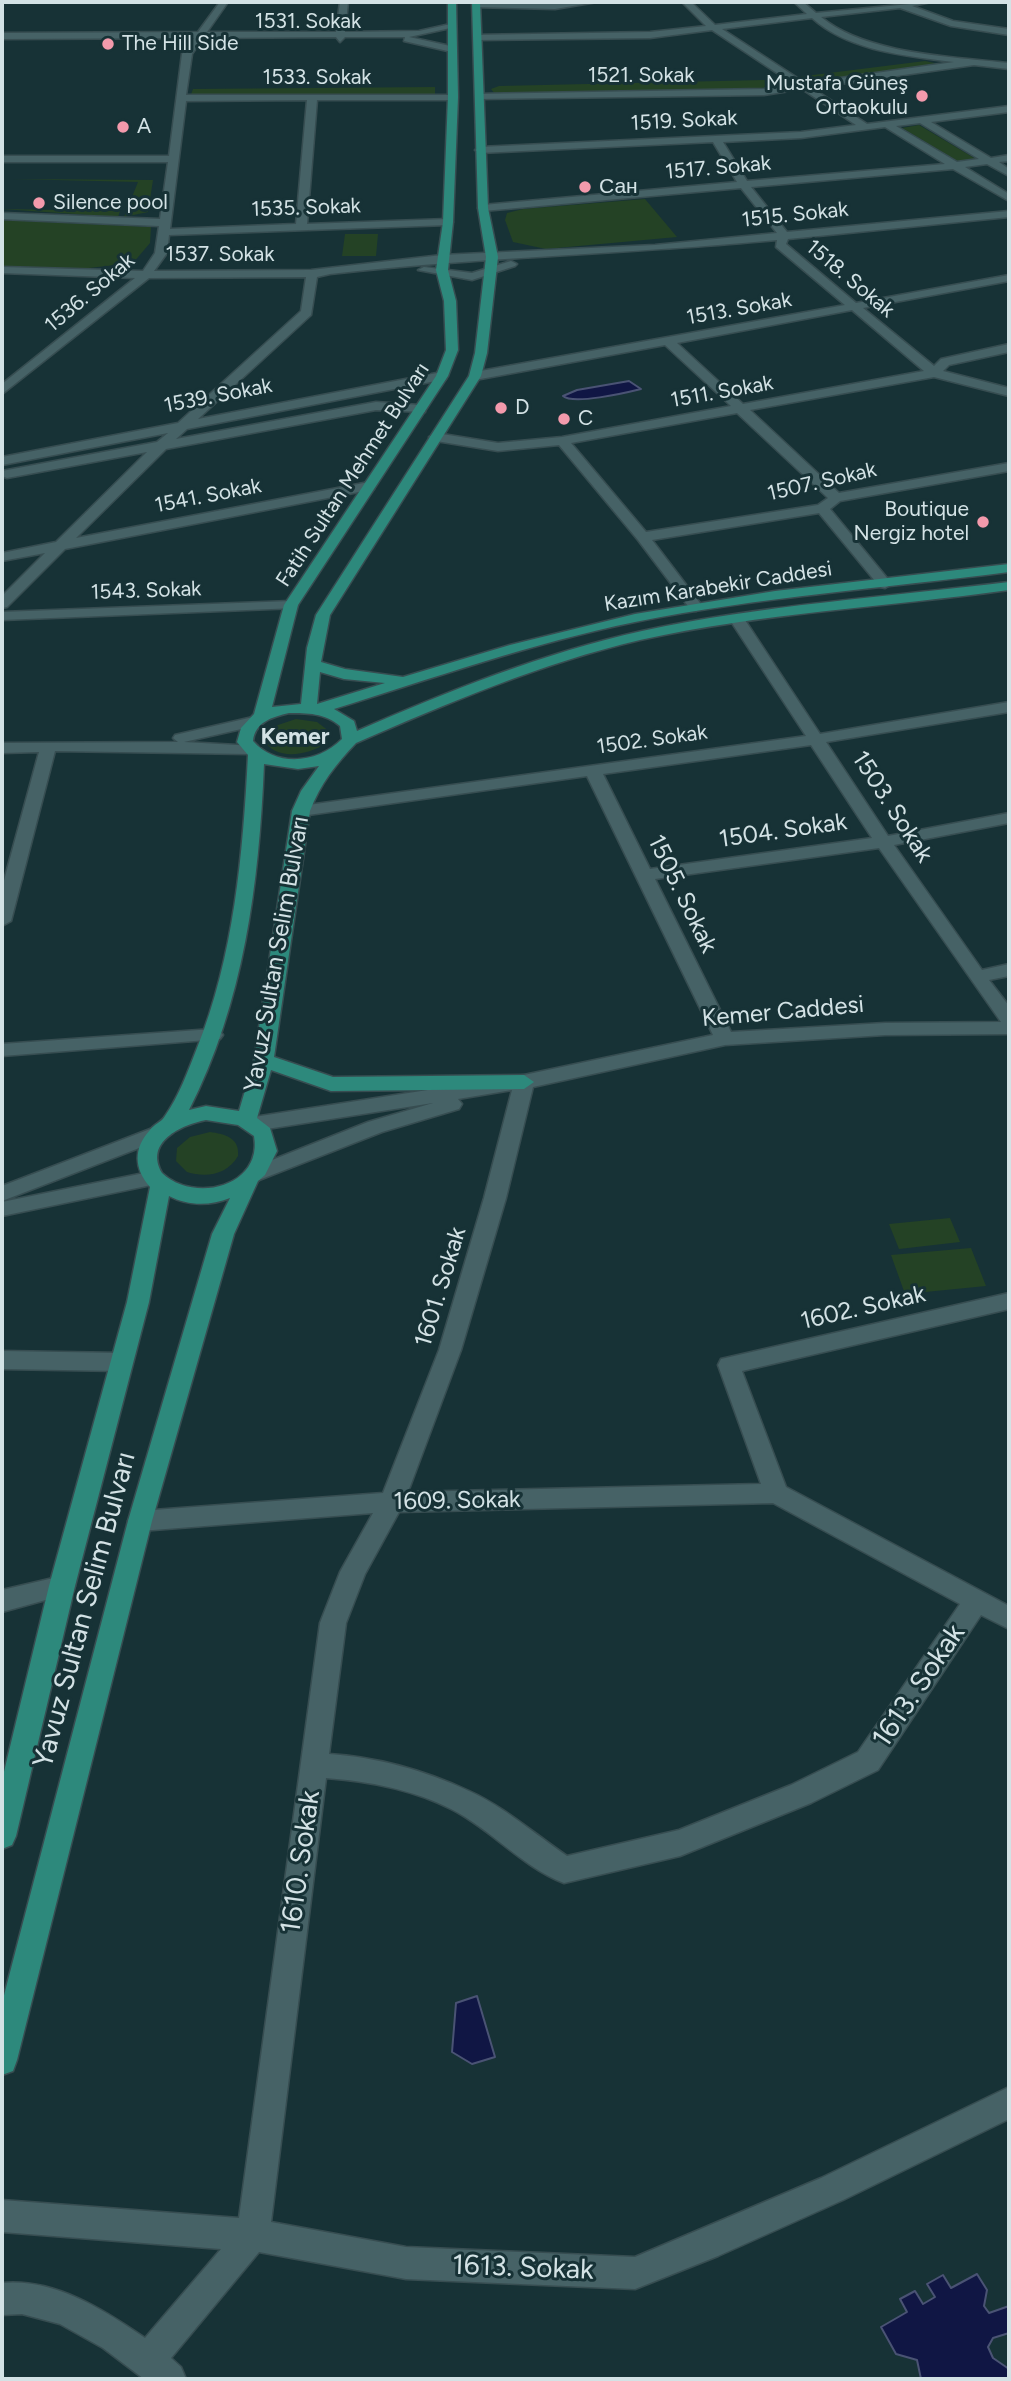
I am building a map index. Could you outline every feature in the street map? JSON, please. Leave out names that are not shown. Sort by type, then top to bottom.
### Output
[{"type":"main road","name":"Fatih Sultan Mehmet Bulvarı","points":[[253,752],[245,735],[258,719],[291,605],[442,376],[452,350],[450,301],[442,264],[448,222],[452,2]]},
{"type":"main road","name":"Fatih Sultan Mehmet Bulvarı","points":[[314,708],[314,665],[323,615],[475,376],[481,353],[492,257],[483,208],[480,150],[483,88],[476,4]]},
{"type":"main road","name":"Kazım Karabekir Caddesi","points":[[258,719],[289,708],[314,708],[569,633],[696,607],[1009,568]]},
{"type":"main road","name":"Kazım Karabekir Caddesi","points":[[350,740],[422,709],[598,647],[664,631],[1009,586]]},
{"type":"main road","points":[[314,665],[344,674],[410,680]]},
{"type":"main road","points":[[314,708],[331,712],[348,724],[350,740]]},
{"type":"main road","name":"Yavuz Sultan Selim Bulvarı","points":[[250,1122],[264,1060],[301,811],[309,791],[335,755],[350,740]]},
{"type":"main road","points":[[253,752],[285,764],[320,760],[335,755]]},
{"type":"main road","name":"Yavuz Sultan Selim Bulvarı","points":[[165,1128],[200,1072],[213,1035],[240,914],[254,804],[253,752]]},
{"type":"main road","points":[[264,1060],[331,1084],[524,1082]]},
{"type":"main road","points":[[206,1113],[224,1114],[250,1122],[264,1135],[268,1147],[266,1160],[253,1178],[224,1192],[197,1196],[180,1193],[158,1181],[147,1168],[146,1156],[165,1128],[206,1113]]},
{"type":"main road","name":"Yavuz Sultan Selim Bulvarı","points":[[2,2060],[139,1521],[223,1234],[253,1178]]},
{"type":"main road","name":"Yavuz Sultan Selim Bulvarı","points":[[2,1836],[62,1586],[122,1362],[158,1181]]},
{"type":"street","name":"1536. Sokak","points":[[2,390],[146,275],[161,253],[187,54],[224,2]]},
{"type":"street","points":[[340,36],[344,2]]},
{"type":"street","points":[[476,4],[555,6],[593,2]]},
{"type":"street","points":[[686,2],[714,28],[867,128]]},
{"type":"street","points":[[799,2],[828,27],[857,38],[927,56],[976,62],[1004,62]]},
{"type":"street","points":[[477,37],[650,35],[927,2]]},
{"type":"street","points":[[900,5],[951,23],[1009,32]]},
{"type":"street","name":"1531. Sokak","points":[[2,36],[340,36],[419,34],[452,25]]},
{"type":"street","name":"1531. Sokak","points":[[340,36],[418,39],[452,49]]},
{"type":"street","points":[[888,61],[927,56]]},
{"type":"street","name":"1521. Sokak","points":[[483,88],[723,94],[802,87],[976,62]]},
{"type":"street","points":[[773,77],[797,74]]},
{"type":"street","name":"1533. Sokak","points":[[180,92],[260,86]]},
{"type":"street","name":"1533. Sokak","points":[[180,92],[312,98],[449,89]]},
{"type":"street","points":[[301,227],[312,98]]},
{"type":"street","name":"1519. Sokak","points":[[480,150],[717,140],[889,126],[1009,109]]},
{"type":"street","points":[[923,121],[1009,173]]},
{"type":"street","points":[[889,126],[1009,198]]},
{"type":"street","name":"1518. Sokak","points":[[717,140],[744,185],[784,235],[780,245],[934,373],[1009,392]]},
{"type":"street","name":"1517. Sokak","points":[[483,208],[956,166],[1009,158]]},
{"type":"street","points":[[2,159],[173,159]]},
{"type":"street","name":"1515. Sokak","points":[[585,252],[1009,214]]},
{"type":"street","name":"1535. Sokak","points":[[2,216],[165,228],[448,222]]},
{"type":"street","points":[[442,264],[492,257],[585,252]]},
{"type":"street","points":[[442,264],[458,276],[479,276],[532,260],[585,252]]},
{"type":"street","name":"1537. Sokak","points":[[2,270],[146,275],[312,273],[442,264]]},
{"type":"street","points":[[2,604],[56,547],[307,312],[312,273]]},
{"type":"street","name":"1513. Sokak","points":[[475,376],[1009,278]]},
{"type":"street","points":[[668,341],[835,498]]},
{"type":"street","name":"1511. Sokak","points":[[436,437],[498,447],[562,441],[934,373],[946,362],[1009,348]]},
{"type":"street","name":"1539. Sokak","points":[[2,461],[186,423],[442,376]]},
{"type":"street","name":"1539. Sokak","points":[[2,475],[376,406],[420,409]]},
{"type":"street","points":[[562,441],[643,537],[696,607]]},
{"type":"street","name":"1507. Sokak","points":[[643,537],[822,508],[835,498],[1009,467]]},
{"type":"street","name":"1541. Sokak","points":[[2,557],[369,486]]},
{"type":"street","points":[[822,508],[885,584]]},
{"type":"street","name":"1543. Sokak","points":[[2,616],[291,605]]},
{"type":"street","name":"1503. Sokak","points":[[738,620],[884,842],[1009,1019]]},
{"type":"street","name":"1502. Sokak","points":[[301,811],[817,739],[1009,707]]},
{"type":"street","points":[[2,748],[106,745],[198,736],[258,719]]},
{"type":"street","points":[[106,745],[253,752]]},
{"type":"street","points":[[2,921],[6,891],[48,747]]},
{"type":"street","name":"1505. Sokak","points":[[593,771],[725,1039]]},
{"type":"street","name":"1504. Sokak","points":[[646,875],[884,842],[1009,818]]},
{"type":"street","points":[[977,977],[1009,970]]},
{"type":"street","name":"Kemer Caddesi","points":[[250,1122],[524,1082],[725,1039],[885,1029],[1009,1028]]},
{"type":"street","points":[[2,1050],[213,1035]]},
{"type":"street","name":"Kemer Caddesi","points":[[253,1178],[375,1127],[524,1082]]},
{"type":"street","name":"1601. Sokak","points":[[392,1502],[450,1350],[495,1198],[524,1082]]},
{"type":"street","points":[[2,1194],[30,1185],[165,1128]]},
{"type":"street","points":[[2,1209],[158,1181]]},
{"type":"street","name":"1602. Sokak","points":[[776,1493],[729,1365],[1009,1301]]},
{"type":"street","points":[[2,1360],[122,1362]]},
{"type":"street","name":"1609. Sokak","points":[[139,1521],[392,1502],[776,1493],[1009,1618]]},
{"type":"street","name":"1610. Sokak","points":[[253,2235],[332,1623],[353,1572],[392,1502]]},
{"type":"street","points":[[2,1601],[62,1586]]},
{"type":"street","name":"1613. Sokak","points":[[314,1765],[357,1769],[400,1778],[461,1800],[564,1870],[680,1843],[801,1794],[868,1761],[977,1600]]},
{"type":"street","name":"1613. Sokak","points":[[2,2216],[253,2235],[406,2263],[635,2273],[707,2245],[832,2189],[964,2127],[1009,2102]]},
{"type":"street","points":[[2,2299],[33,2300],[89,2320],[159,2369],[253,2235]]},
{"type":"green space","points":[[925,61],[944,65],[810,84],[797,77]]},
{"type":"green space","points":[[777,81],[782,86],[720,92],[502,94],[494,93],[491,89],[499,86]]},
{"type":"green space","points":[[435,87],[435,95],[190,97],[193,89]]},
{"type":"green space","points":[[919,125],[976,159],[959,162],[902,128]]},
{"type":"green space","points":[[12,179],[153,180],[148,212],[124,217],[138,182]]},
{"type":"green space","points":[[645,199],[677,237],[546,249],[513,242],[505,220],[507,213],[523,209]]},
{"type":"green space","points":[[2,209],[120,211],[118,217]]},
{"type":"green space","points":[[2,220],[151,227],[150,243],[133,263],[80,269],[2,266]]},
{"type":"green space","points":[[345,234],[378,234],[376,256],[342,256]]},
{"type":"green space","points":[[296,719],[317,722],[329,731],[326,743],[311,751],[293,754],[284,754],[269,746],[264,739],[269,728]]},
{"type":"green space","points":[[210,1132],[234,1141],[238,1156],[228,1167],[216,1173],[201,1175],[187,1172],[176,1161],[177,1148],[190,1137]]},
{"type":"green space","points":[[950,1218],[960,1242],[899,1249],[889,1224]]},
{"type":"green space","points":[[971,1248],[986,1286],[905,1294],[891,1255]]},
{"type":"shaded area","points":[[629,381],[641,389],[588,399],[563,396],[577,390]]},
{"type":"shaded area","points":[[477,1996],[495,2057],[472,2064],[452,2052],[456,2003]]},
{"type":"shaded area","points":[[977,2274],[987,2290],[984,2306],[989,2313],[1009,2306],[1009,2333],[993,2338],[988,2347],[993,2358],[1009,2369],[1009,2379],[921,2379],[917,2360],[896,2354],[881,2327],[907,2312],[900,2299],[915,2291],[923,2304],[935,2297],[927,2284],[943,2275],[951,2288]]},
{"type":"place","name":"The Hill Side","points":[[108,44]]},
{"type":"place","name":"Mustafa Güneş Ortaokulu","points":[[922,96]]},
{"type":"place","name":"A","points":[[123,127]]},
{"type":"place","name":"Сан","points":[[585,187]]},
{"type":"place","name":"Silence pool","points":[[39,203]]},
{"type":"place","name":"D","points":[[501,408]]},
{"type":"place","name":"C","points":[[564,419]]},
{"type":"place","name":"Boutique Nergiz hotel","points":[[983,522]]},
{"type":"district","name":"Kemer","points":[[295,737]]}]
